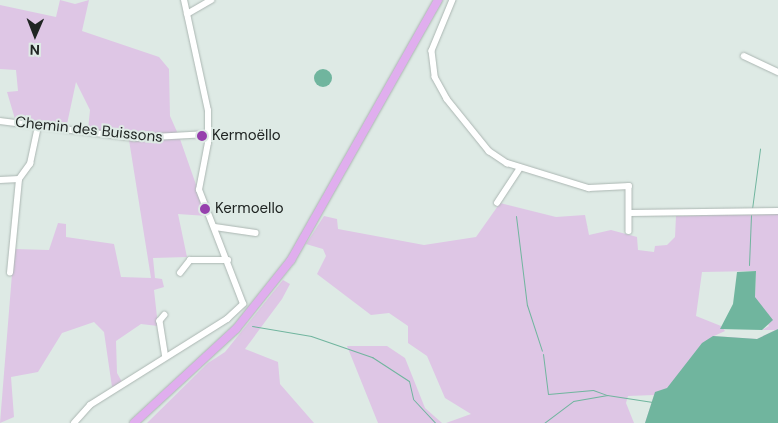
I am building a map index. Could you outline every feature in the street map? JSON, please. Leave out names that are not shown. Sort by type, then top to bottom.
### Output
[{"type":"main road","points":[[134,423],[236,328],[291,260],[438,0]]},
{"type":"street","points":[[74,423],[90,405],[166,357],[243,304],[198,182],[208,134],[202,71],[184,0]]},
{"type":"street","points":[[187,14],[211,0]]},
{"type":"street","points":[[453,0],[434,40],[435,77],[485,146],[520,168],[589,188],[629,186],[629,231]]},
{"type":"street","points":[[744,56],[778,72]]},
{"type":"street","name":"Chemin des Buissons","points":[[0,121],[145,138],[208,134]]},
{"type":"street","points":[[10,273],[19,179],[30,164],[38,126]]},
{"type":"street","points":[[497,203],[520,168]]},
{"type":"street","points":[[0,180],[19,179]]},
{"type":"street","points":[[630,213],[778,211]]},
{"type":"street","points":[[215,228],[256,233]]},
{"type":"street","points":[[180,273],[190,260],[228,260]]},
{"type":"street","points":[[165,316],[160,322],[166,357]]},
{"type":"shaded area","points":[[60,0],[75,4],[89,0],[82,31],[159,57],[169,69],[170,116],[178,134],[158,136],[88,130],[90,110],[76,82],[67,124],[15,119],[7,92],[18,91],[16,70],[0,69],[0,5],[56,17]]},
{"type":"shaded area","points":[[323,69],[329,72],[332,78],[329,84],[323,87],[317,84],[314,78],[317,72]]},
{"type":"shaded area","points":[[180,139],[207,216],[178,214],[187,257],[153,258],[155,278],[162,279],[164,287],[154,290],[158,326],[141,324],[116,341],[117,373],[122,382],[112,387],[104,332],[94,322],[62,333],[38,372],[11,377],[14,417],[0,423],[14,249],[49,250],[58,223],[66,224],[66,237],[114,244],[121,277],[151,278],[129,140]]},
{"type":"shaded area","points":[[500,203],[556,217],[585,215],[589,235],[611,230],[637,237],[638,250],[654,252],[655,246],[667,245],[675,237],[676,216],[778,214],[778,423],[645,423],[654,395],[628,396],[626,403],[634,423],[446,423],[471,414],[445,398],[427,356],[408,343],[408,326],[389,313],[371,315],[317,274],[326,256],[323,249],[306,244],[324,216],[337,219],[338,229],[424,245],[476,237]],"holes":[[[756,271],[755,297],[769,326],[762,330],[775,330],[757,339],[714,336],[725,331],[721,326],[696,316],[702,272]]]},
{"type":"shaded area","points":[[756,271],[755,297],[773,320],[762,330],[720,329],[733,304],[737,272]]},
{"type":"shaded area","points":[[283,280],[290,284],[282,299],[245,349],[278,362],[280,384],[314,423],[147,423],[208,363],[225,352]]},
{"type":"shaded area","points":[[778,329],[778,423],[645,423],[655,392],[667,388],[702,343],[713,336],[757,339]]},
{"type":"shaded area","points":[[347,346],[387,346],[405,358],[425,408],[442,423],[378,423]]},
{"type":"waterway","points":[[752,209],[760,149]]},
{"type":"waterway","points":[[749,265],[751,215]]},
{"type":"waterway","points":[[516,216],[527,305],[542,351]]},
{"type":"waterway","points":[[252,326],[311,336],[372,357],[409,381],[413,399],[435,423]]},
{"type":"waterway","points":[[543,354],[548,394],[593,390],[607,395]]},
{"type":"waterway","points":[[544,423],[573,401],[607,395],[652,402]]},
{"type":"place","name":"Kermoëllo","points":[[202,136]]},
{"type":"place","name":"Kermoello","points":[[205,209]]}]
